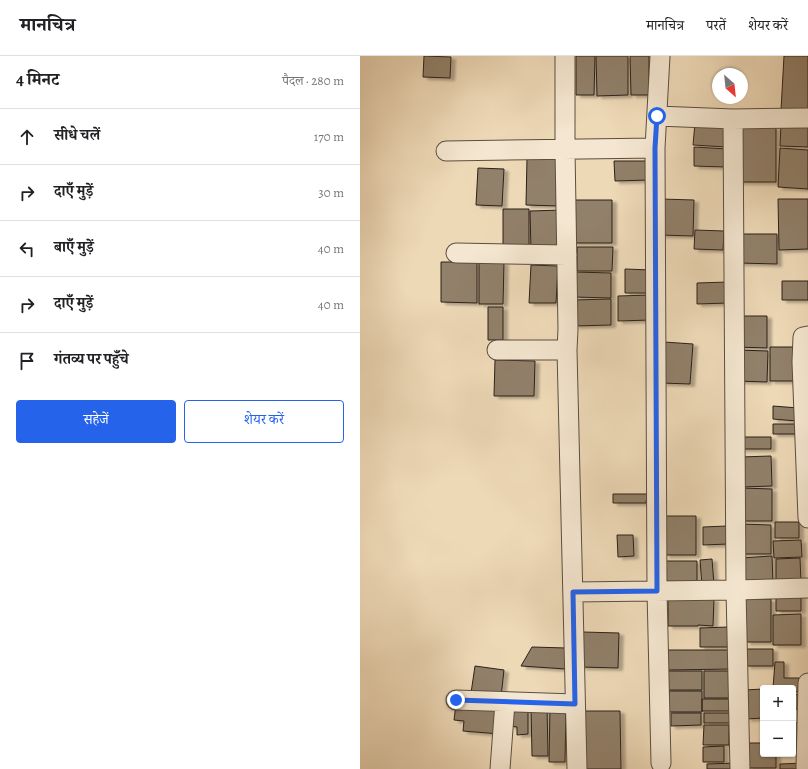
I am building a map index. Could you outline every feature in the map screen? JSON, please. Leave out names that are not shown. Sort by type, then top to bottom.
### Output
[{"type":"street","points":[[565,56],[567,350],[577,769]]},
{"type":"street","points":[[660,56],[655,148],[657,591],[661,763]]},
{"type":"street","points":[[657,116],[733,119],[808,118]]},
{"type":"street","points":[[733,119],[736,590],[740,769]]},
{"type":"street","points":[[446,151],[655,148]]},
{"type":"street","points":[[456,253],[567,255]]},
{"type":"street","points":[[808,336],[802,337],[808,518]]},
{"type":"street","points":[[497,350],[567,350]]},
{"type":"street","points":[[573,592],[808,588]]},
{"type":"street","points":[[806,767],[808,683]]},
{"type":"street","points":[[456,700],[575,704]]},
{"type":"street","points":[[500,769],[505,702]]},
{"type":"building","points":[[424,56],[451,57],[450,78],[423,77]]},
{"type":"building","points":[[576,56],[595,56],[594,95],[576,95]]},
{"type":"building","points":[[596,56],[628,56],[628,95],[597,96]]},
{"type":"building","points":[[630,56],[649,56],[649,95],[631,95]]},
{"type":"building","points":[[784,56],[808,56],[808,110],[781,110]]},
{"type":"building","points":[[695,123],[727,124],[726,147],[693,145]]},
{"type":"building","points":[[781,124],[808,125],[808,147],[780,146]]},
{"type":"building","points":[[739,127],[776,127],[776,182],[739,182]]},
{"type":"building","points":[[694,147],[727,149],[726,167],[694,166]]},
{"type":"building","points":[[780,148],[808,150],[808,189],[778,187]]},
{"type":"building","points":[[527,158],[560,159],[559,206],[526,205]]},
{"type":"building","points":[[614,161],[647,161],[648,180],[615,181]]},
{"type":"building","points":[[478,168],[504,169],[502,206],[476,205]]},
{"type":"building","points":[[661,199],[694,200],[693,236],[660,235]]},
{"type":"building","points":[[778,199],[808,199],[808,249],[779,250]]},
{"type":"building","points":[[573,200],[612,200],[612,243],[573,243]]},
{"type":"building","points":[[503,209],[529,209],[529,251],[503,251]]},
{"type":"building","points":[[562,210],[562,250],[531,250],[530,211]]},
{"type":"building","points":[[695,230],[724,231],[723,250],[694,249]]},
{"type":"building","points":[[739,234],[777,234],[777,264],[739,263]]},
{"type":"building","points":[[577,247],[613,247],[612,271],[577,271]]},
{"type":"building","points":[[441,262],[477,262],[477,303],[441,302]]},
{"type":"building","points":[[504,262],[503,304],[479,304],[479,263]]},
{"type":"building","points":[[531,265],[558,266],[556,303],[529,303]]},
{"type":"building","points":[[625,269],[651,270],[650,293],[625,293]]},
{"type":"building","points":[[575,272],[611,273],[611,298],[574,297]]},
{"type":"building","points":[[782,281],[808,281],[808,300],[782,300]]},
{"type":"building","points":[[728,282],[728,303],[697,304],[697,283]]},
{"type":"building","points":[[651,295],[651,320],[618,321],[618,296]]},
{"type":"building","points":[[611,299],[611,325],[575,326],[574,300]]},
{"type":"building","points":[[488,307],[503,307],[503,340],[488,340]]},
{"type":"building","points":[[736,316],[767,316],[767,348],[736,347]]},
{"type":"building","points":[[664,342],[693,344],[690,384],[662,383]]},
{"type":"building","points":[[770,347],[795,347],[795,381],[770,381]]},
{"type":"building","points":[[737,350],[768,351],[767,382],[736,381]]},
{"type":"building","points":[[495,360],[535,361],[534,396],[494,396]]},
{"type":"building","points":[[773,406],[798,408],[797,421],[773,419]]},
{"type":"building","points":[[773,424],[798,424],[798,434],[773,434]]},
{"type":"building","points":[[741,437],[771,437],[771,449],[741,449]]},
{"type":"building","points":[[771,456],[772,486],[741,487],[740,457]]},
{"type":"building","points":[[741,488],[772,489],[772,521],[741,521]]},
{"type":"building","points":[[613,494],[647,494],[646,503],[613,503]]},
{"type":"building","points":[[665,516],[696,516],[696,555],[665,555]]},
{"type":"building","points":[[775,522],[799,522],[799,538],[775,538]]},
{"type":"building","points":[[739,524],[771,525],[771,554],[738,554]]},
{"type":"building","points":[[727,526],[728,544],[703,545],[703,527]]},
{"type":"building","points":[[617,535],[633,535],[634,556],[618,557]]},
{"type":"building","points":[[801,540],[802,557],[774,558],[773,541]]},
{"type":"building","points":[[772,556],[773,584],[742,586],[741,558]]},
{"type":"building","points":[[800,558],[801,583],[776,584],[776,559]]},
{"type":"building","points":[[712,559],[714,584],[702,585],[700,560]]},
{"type":"building","points":[[664,561],[697,561],[697,584],[664,584]]},
{"type":"building","points":[[776,594],[801,594],[801,611],[776,611]]},
{"type":"building","points":[[668,599],[714,599],[713,626],[668,626]]},
{"type":"building","points":[[745,599],[771,599],[771,642],[746,642]]},
{"type":"building","points":[[801,614],[801,645],[773,645],[773,615]]},
{"type":"building","points":[[729,627],[729,647],[700,647],[700,628]]},
{"type":"building","points":[[583,632],[619,633],[618,668],[581,667]]},
{"type":"building","points":[[532,647],[566,648],[566,669],[521,666]]},
{"type":"building","points":[[746,649],[773,649],[773,666],[746,666]]},
{"type":"building","points":[[667,650],[732,650],[732,669],[667,670]]},
{"type":"building","points":[[775,662],[784,662],[784,678],[799,678],[800,692],[796,692],[796,685],[773,685]]},
{"type":"building","points":[[475,666],[504,670],[501,697],[471,693]]},
{"type":"building","points":[[667,671],[702,671],[702,690],[667,690]]},
{"type":"building","points":[[704,671],[735,671],[735,698],[704,698]]},
{"type":"building","points":[[760,689],[760,718],[747,719],[745,690]]},
{"type":"building","points":[[669,691],[702,691],[702,712],[669,712]]},
{"type":"building","points":[[803,694],[804,709],[796,709],[796,695]]},
{"type":"building","points":[[702,699],[731,699],[731,711],[702,711]]},
{"type":"building","points":[[456,704],[502,708],[500,734],[463,731],[464,721],[454,720]]},
{"type":"building","points":[[510,707],[528,708],[528,734],[517,735],[517,727],[510,726]]},
{"type":"building","points":[[531,707],[547,707],[548,756],[532,756]]},
{"type":"building","points":[[550,707],[566,708],[565,762],[549,762]]},
{"type":"building","points":[[585,711],[620,711],[621,769],[586,769]]},
{"type":"building","points":[[671,713],[701,713],[701,725],[671,726]]},
{"type":"building","points":[[704,713],[733,713],[733,723],[704,723]]},
{"type":"building","points":[[796,723],[801,723],[801,740],[796,741]]},
{"type":"building","points":[[704,725],[729,725],[729,745],[703,745]]},
{"type":"building","points":[[748,743],[760,743],[760,757],[776,757],[776,768],[748,768]]},
{"type":"building","points":[[724,746],[724,762],[703,762],[703,747]]},
{"type":"building","points":[[736,763],[736,769],[707,769],[707,764]]},
{"type":"building","points":[[804,763],[804,769],[780,769],[780,764]]},
{"type":"route","points":[[456,700],[575,704],[573,592],[657,591],[655,148],[657,116]]}]
